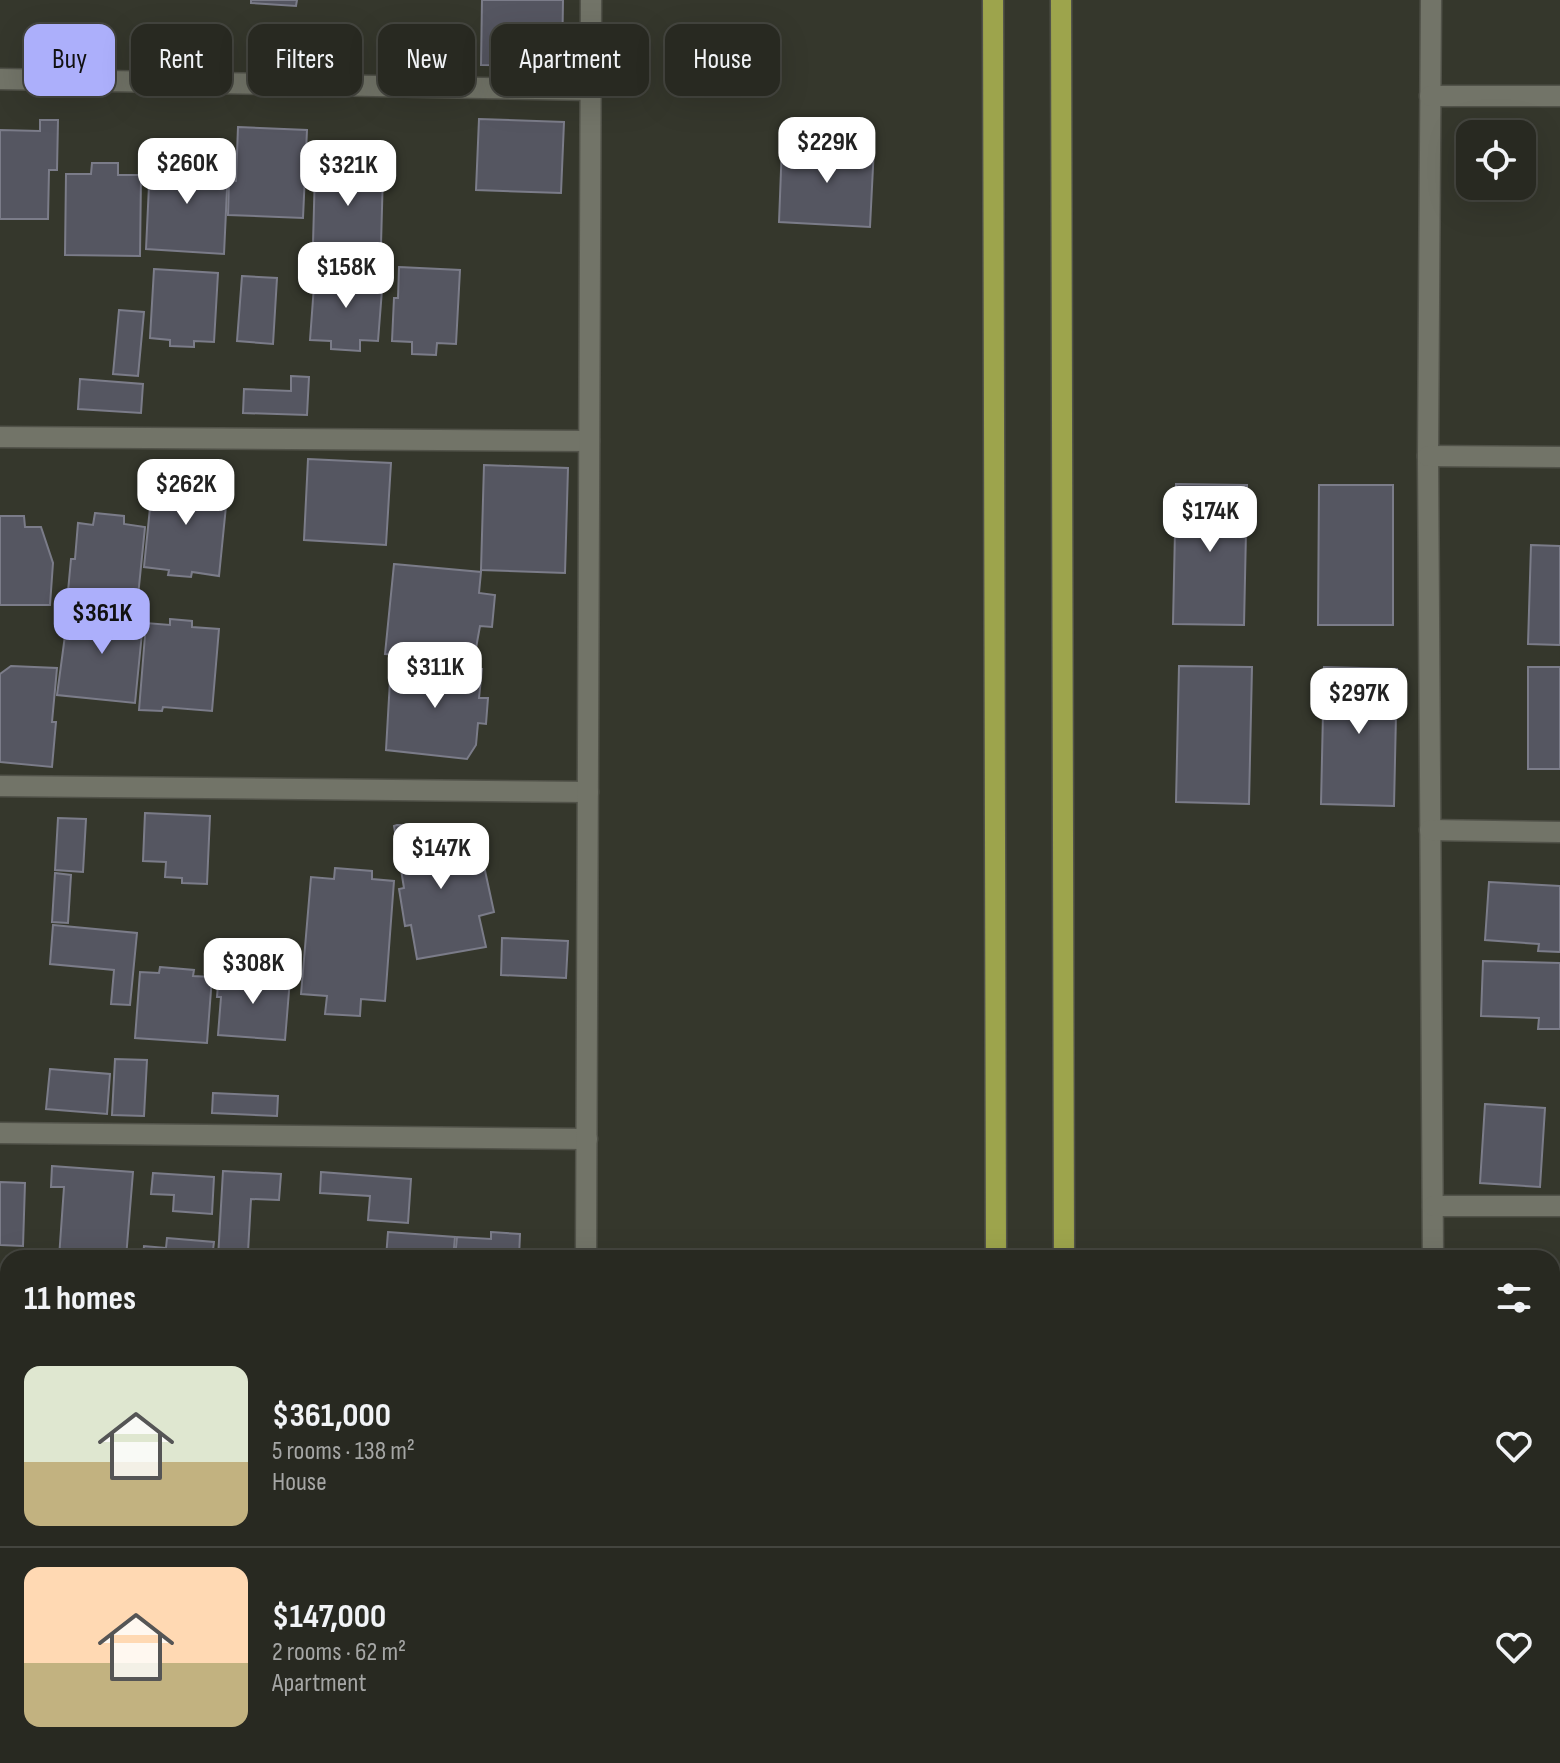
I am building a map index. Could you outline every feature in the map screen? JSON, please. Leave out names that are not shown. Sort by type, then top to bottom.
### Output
[{"type":"main road","points":[[993,0],[996,1250]]},
{"type":"main road","points":[[1061,0],[1064,1250]]},
{"type":"street","points":[[591,0],[591,24]]},
{"type":"street","points":[[1431,0],[1428,456],[1433,1250]]},
{"type":"street","points":[[0,79],[491,88]]},
{"type":"street","points":[[586,1250],[591,96]]},
{"type":"street","points":[[1430,96],[1560,96]]},
{"type":"street","points":[[0,437],[589,441]]},
{"type":"street","points":[[1428,456],[1560,457]]},
{"type":"street","points":[[0,786],[588,792]]},
{"type":"street","points":[[1430,830],[1560,832]]},
{"type":"street","points":[[0,1133],[587,1139]]},
{"type":"street","points":[[1433,1206],[1560,1206]]},
{"type":"building","points":[[251,0],[297,0],[296,6],[251,3]]},
{"type":"building","points":[[482,0],[563,0],[563,24],[491,24],[491,65],[481,65]]},
{"type":"building","points":[[479,119],[564,122],[561,193],[476,190]]},
{"type":"building","points":[[40,120],[58,120],[57,170],[49,170],[48,219],[0,219],[0,130],[40,131]]},
{"type":"building","points":[[238,127],[307,130],[303,218],[228,215],[229,181],[236,181]]},
{"type":"building","points":[[782,145],[874,147],[870,227],[779,222]]},
{"type":"building","points":[[172,148],[192,149],[191,166],[228,168],[224,254],[146,249],[150,164],[172,165]]},
{"type":"building","points":[[92,163],[118,163],[118,175],[141,175],[140,256],[65,255],[66,174],[91,174]]},
{"type":"building","points":[[315,170],[383,172],[381,245],[313,244]]},
{"type":"building","points":[[399,267],[460,270],[456,344],[437,343],[436,355],[412,354],[412,342],[392,341]]},
{"type":"building","points":[[154,269],[218,273],[214,342],[194,341],[194,347],[170,346],[170,340],[150,338]]},
{"type":"building","points":[[315,272],[383,277],[378,341],[360,340],[360,351],[331,349],[331,341],[310,340]]},
{"type":"building","points":[[242,276],[277,278],[273,344],[237,341]]},
{"type":"building","points":[[119,310],[144,312],[138,376],[113,374]]},
{"type":"building","points":[[291,376],[309,377],[307,415],[243,413],[244,389],[291,391]]},
{"type":"building","points":[[80,379],[143,384],[141,413],[78,409]]},
{"type":"building","points":[[308,459],[391,463],[386,545],[304,540]]},
{"type":"building","points":[[484,465],[568,468],[565,573],[481,570]]},
{"type":"building","points":[[153,478],[228,486],[219,576],[192,572],[191,577],[168,575],[169,570],[144,567]]},
{"type":"building","points":[[1176,484],[1247,485],[1244,625],[1173,624]]},
{"type":"building","points":[[1319,485],[1393,485],[1393,625],[1318,625]]},
{"type":"building","points":[[95,513],[124,516],[124,524],[145,527],[137,606],[67,602],[78,523],[93,525]]},
{"type":"building","points":[[0,516],[24,516],[25,527],[41,527],[53,563],[50,605],[0,605]]},
{"type":"building","points":[[1531,545],[1560,546],[1560,645],[1528,644]]},
{"type":"building","points":[[394,564],[481,572],[479,593],[495,595],[492,627],[480,626],[476,648],[466,659],[385,654]]},
{"type":"building","points":[[68,613],[144,613],[135,703],[57,695]]},
{"type":"building","points":[[170,619],[192,621],[192,627],[219,629],[212,711],[163,707],[162,711],[139,710],[146,623],[170,625]]},
{"type":"building","points":[[391,663],[482,669],[479,698],[488,698],[486,724],[478,723],[476,745],[467,759],[386,750]]},
{"type":"building","points":[[11,666],[57,668],[52,767],[0,762],[0,674]]},
{"type":"building","points":[[1179,666],[1252,667],[1249,804],[1176,802]]},
{"type":"building","points":[[1324,667],[1397,669],[1394,806],[1321,804]]},
{"type":"building","points":[[1528,667],[1560,667],[1560,769],[1528,769]]},
{"type":"building","points":[[145,813],[210,816],[207,884],[182,883],[182,878],[165,877],[166,862],[143,861]]},
{"type":"building","points":[[58,818],[86,819],[83,872],[55,870]]},
{"type":"building","points":[[394,826],[460,827],[469,869],[484,866],[494,912],[479,916],[486,947],[417,959],[411,925],[405,926],[399,889],[404,888]]},
{"type":"building","points":[[335,868],[372,871],[372,879],[394,881],[385,1001],[361,999],[360,1016],[325,1014],[327,996],[301,994],[311,877],[334,879]]},
{"type":"building","points":[[55,873],[71,875],[68,923],[52,922]]},
{"type":"building","points":[[1489,882],[1560,886],[1560,952],[1538,951],[1539,944],[1485,940]]},
{"type":"building","points":[[53,925],[137,933],[130,1005],[111,1004],[114,970],[50,964]]},
{"type":"building","points":[[502,938],[568,941],[566,978],[501,975]]},
{"type":"building","points":[[1483,961],[1560,963],[1560,1029],[1538,1029],[1539,1018],[1481,1016]]},
{"type":"building","points":[[160,967],[194,970],[193,976],[212,977],[207,1043],[135,1038],[140,972],[159,973]]},
{"type":"building","points":[[219,973],[290,979],[285,1040],[218,1035]]},
{"type":"building","points":[[115,1059],[147,1060],[144,1116],[112,1115]]},
{"type":"building","points":[[50,1069],[110,1074],[107,1114],[46,1109]]},
{"type":"building","points":[[213,1093],[278,1096],[277,1116],[212,1113]]},
{"type":"building","points":[[1485,1104],[1545,1108],[1540,1187],[1480,1183]]},
{"type":"building","points":[[52,1166],[133,1172],[127,1250],[60,1250],[64,1187],[51,1187]]},
{"type":"building","points":[[223,1171],[281,1174],[279,1200],[251,1199],[248,1250],[218,1250]]},
{"type":"building","points":[[321,1172],[411,1179],[408,1223],[368,1220],[370,1196],[320,1193]]},
{"type":"building","points":[[153,1173],[214,1177],[212,1214],[173,1211],[174,1195],[151,1194]]},
{"type":"building","points":[[0,1182],[25,1183],[23,1246],[0,1245]]},
{"type":"building","points":[[388,1232],[455,1237],[454,1250],[387,1250]]},
{"type":"building","points":[[491,1232],[520,1234],[519,1250],[456,1250],[457,1237],[491,1239]]},
{"type":"building","points":[[167,1238],[214,1242],[213,1250],[144,1250],[144,1246],[166,1248]]}]
